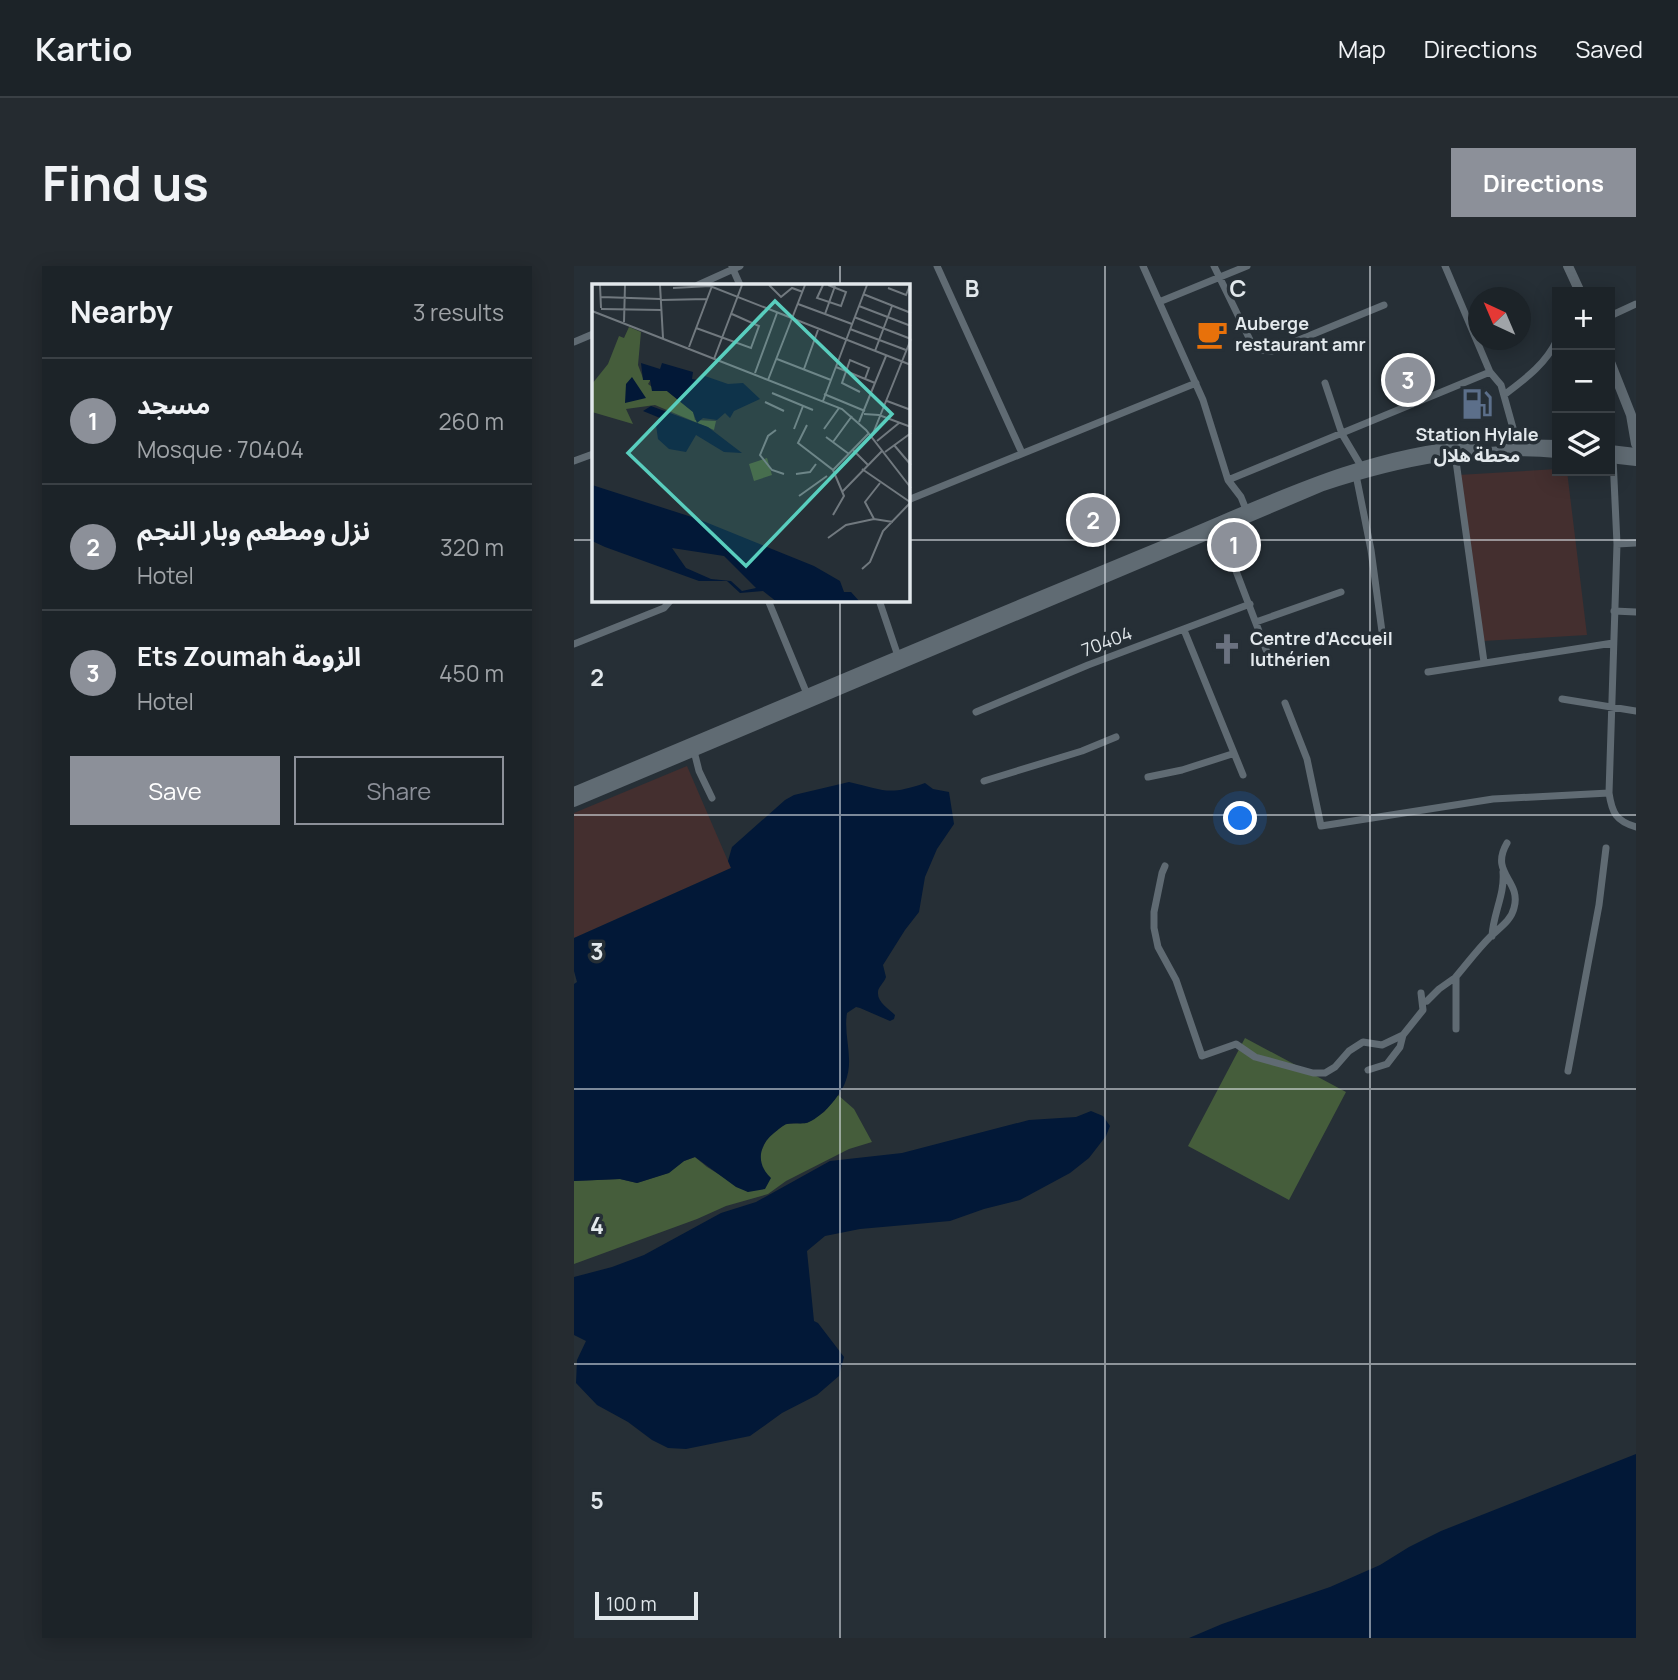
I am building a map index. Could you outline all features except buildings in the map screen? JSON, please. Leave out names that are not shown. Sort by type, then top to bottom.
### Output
[{"type":"main road","points":[[1568,266],[1578,287]]},
{"type":"main road","points":[[1615,375],[1631,415],[1636,444]]},
{"type":"main road","points":[[1359,471],[1455,454],[1552,445]]},
{"type":"main road","points":[[574,802],[899,659],[1248,514],[1359,471],[1401,456],[1458,446],[1518,447],[1552,452]]},
{"type":"main road","points":[[1615,455],[1636,453]]},
{"type":"main road","points":[[1615,456],[1636,461]]},
{"type":"main road","points":[[574,792],[807,694],[1220,529],[1248,514]]},
{"type":"street","points":[[937,266],[1022,453]]},
{"type":"street","points":[[1143,266],[1196,383],[1228,480],[1241,497],[1248,514]]},
{"type":"street","points":[[1214,266],[1251,342],[1260,349],[1272,351],[1384,305]]},
{"type":"street","points":[[1159,302],[1247,266]]},
{"type":"street","points":[[1445,266],[1490,372],[1501,385],[1518,447]]},
{"type":"street","points":[[700,284],[735,267],[740,284]]},
{"type":"street","points":[[1615,314],[1636,304]]},
{"type":"street","points":[[574,342],[592,334]]},
{"type":"street","points":[[1504,394],[1532,373],[1553,350]]},
{"type":"street","points":[[1228,480],[1490,372]]},
{"type":"street","points":[[910,498],[1196,383]]},
{"type":"street","points":[[1325,383],[1342,434],[1359,471],[1383,639]]},
{"type":"street","points":[[574,461],[592,454]]},
{"type":"street","points":[[1455,454],[1484,662]]},
{"type":"street","points":[[1612,476],[1617,544],[1609,793],[1612,811],[1617,819],[1636,827]]},
{"type":"street","points":[[1220,529],[1270,660]]},
{"type":"street","points":[[1617,544],[1636,543]]},
{"type":"street","points":[[1256,622],[1341,592]]},
{"type":"street","points":[[574,644],[664,608],[669,602]]},
{"type":"street","points":[[769,602],[807,694]]},
{"type":"street","points":[[880,602],[899,659]]},
{"type":"street","name":"70404","points":[[976,712],[1088,665],[1250,604]]},
{"type":"street","points":[[1614,611],[1636,612]]},
{"type":"street","points":[[1184,630],[1232,754],[1243,775]]},
{"type":"street","points":[[1428,671],[1613,643]]},
{"type":"street","points":[[1562,699],[1636,711]]},
{"type":"street","points":[[1285,703],[1307,759],[1321,826],[1493,799],[1609,793]]},
{"type":"street","points":[[984,781],[1082,751],[1116,737]]},
{"type":"street","points":[[694,751],[699,771],[712,798]]},
{"type":"street","points":[[1148,777],[1182,770],[1232,754]]},
{"type":"street","points":[[1492,936],[1493,920],[1504,884],[1501,857],[1507,843]]},
{"type":"street","points":[[1568,1071],[1599,905],[1606,848]]},
{"type":"street","points":[[1165,866],[1161,873],[1154,912],[1154,928],[1158,947],[1176,980],[1202,1056],[1236,1044],[1255,1057],[1294,1069],[1325,1073],[1363,1042],[1382,1045],[1403,1035]]},
{"type":"street","points":[[1427,1001],[1454,978],[1511,917],[1517,895],[1503,872]]},
{"type":"street","points":[[1454,978],[1456,977],[1456,1029]]},
{"type":"street","points":[[1368,1070],[1387,1064],[1400,1047],[1403,1035],[1423,1010],[1421,993]]},
{"type":"shaded area","points":[[1552,469],[1552,476],[1568,476],[1587,635],[1483,641],[1458,475]]},
{"type":"shaded area","points":[[687,766],[731,868],[574,938],[574,813]]},
{"type":"green space","points":[[1245,1038],[1346,1092],[1289,1200],[1188,1146]]},
{"type":"green space","points":[[838,1095],[854,1109],[872,1142],[849,1149],[786,1181],[768,1194],[726,1206],[574,1264],[574,1181],[620,1179],[637,1183],[668,1173],[684,1161],[695,1157],[748,1192],[761,1169],[760,1154],[767,1138],[785,1124],[807,1123],[824,1112]]},
{"type":"water","points":[[849,782],[894,791],[925,783],[933,789],[949,792],[954,824],[937,849],[925,877],[919,912],[883,965],[886,977],[879,988],[878,996],[895,1015],[894,1019],[890,1021],[856,1007],[847,1013],[849,1065],[845,1083],[835,1100],[820,1115],[806,1123],[785,1125],[769,1138],[761,1155],[763,1167],[771,1178],[765,1189],[748,1192],[736,1187],[695,1157],[684,1161],[669,1173],[637,1183],[620,1179],[574,1181],[574,984],[577,982],[574,971],[574,938],[731,868],[728,861],[732,847],[785,800],[794,795]]},
{"type":"water","points":[[1091,1111],[1103,1116],[1110,1126],[1106,1136],[1089,1158],[1070,1173],[1020,1200],[950,1221],[860,1229],[825,1236],[807,1251],[814,1321],[844,1357],[839,1376],[817,1395],[782,1413],[750,1436],[686,1449],[668,1448],[597,1405],[576,1383],[577,1360],[586,1341],[574,1335],[574,1277],[644,1255],[721,1213],[756,1202],[830,1161],[902,1153],[1029,1120],[1076,1117]]},
{"type":"water","points":[[1636,1454],[1636,1638],[1189,1638],[1330,1587],[1380,1565],[1441,1531]]},
{"type":"place","name":"Auberge restaurant amr","points":[[1212,334]]},
{"type":"place","name":"Ets Zoumah الزومة","points":[[1408,380]]},
{"type":"place","name":"Station Hylale محطة هلال","points":[[1477,404]]},
{"type":"place","name":"نزل ومطعم وبار النجم","points":[[1093,520]]},
{"type":"place","name":"مسجد","points":[[1234,545]]},
{"type":"place","name":"Centre d'Accueil luthérien","points":[[1227,649]]}]
